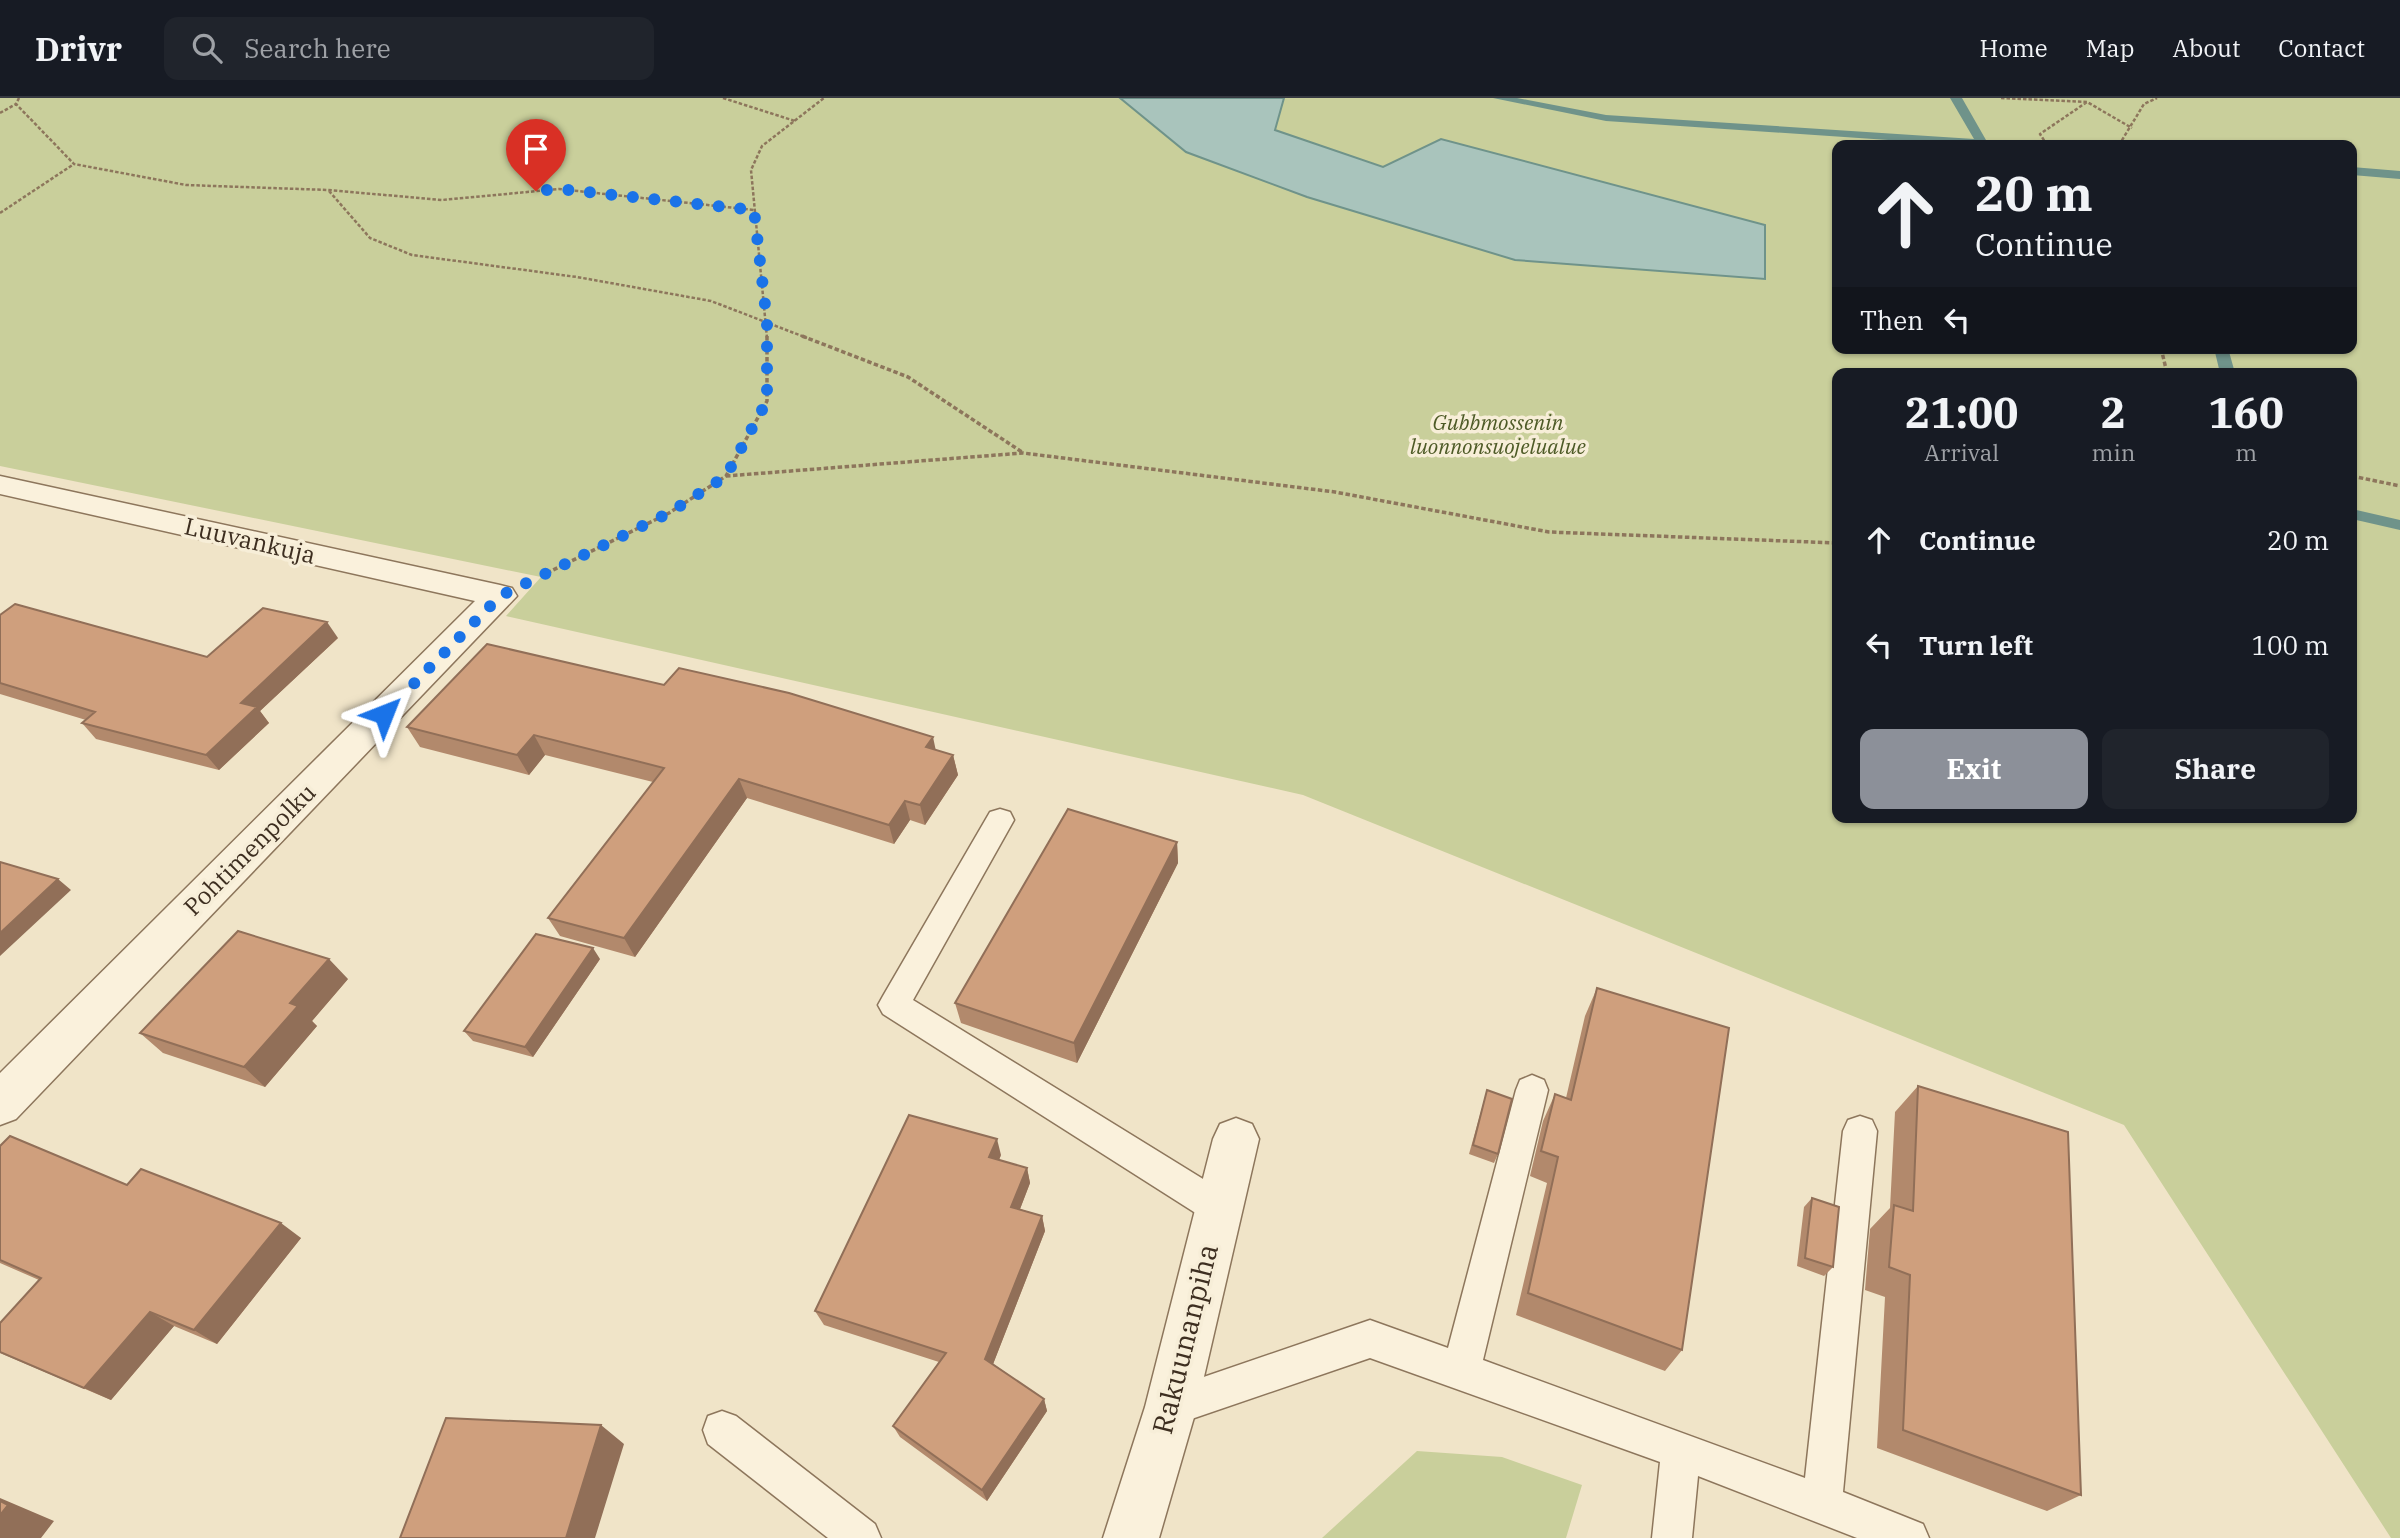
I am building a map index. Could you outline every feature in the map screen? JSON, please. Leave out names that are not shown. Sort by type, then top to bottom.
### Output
[{"type":"street","name":"Luuvankuja","points":[[0,485],[500,596]]},
{"type":"street","name":"Pohtimenpolku","points":[[0,1104],[500,596]]},
{"type":"street","name":"Rakuunanpiha","points":[[1130,1538],[1171,1406],[1217,1207],[1236,1139]]},
{"type":"lane","points":[[1000,820],[894,1005],[1217,1207]]},
{"type":"lane","points":[[1461,1371],[1532,1090]]},
{"type":"lane","points":[[1822,1504],[1860,1131]]},
{"type":"lane","points":[[1171,1406],[1370,1339],[1681,1450],[1909,1538]]},
{"type":"lane","points":[[722,1430],[861,1538]]},
{"type":"lane","points":[[1672,1538],[1681,1450]]},
{"type":"path","points":[[0,113],[16,104],[19,98]]},
{"type":"path","points":[[723,98],[794,121]]},
{"type":"path","points":[[500,596],[669,513],[726,476],[767,401],[767,322],[751,170],[762,146],[824,98]]},
{"type":"path","points":[[2001,98],[2087,102],[2132,128]]},
{"type":"path","points":[[2123,140],[2144,104],[2157,98]]},
{"type":"path","points":[[2044,140],[2040,134],[2087,102]]},
{"type":"path","points":[[16,104],[74,164],[186,185],[328,190],[442,200],[559,189],[754,210]]},
{"type":"path","points":[[0,213],[74,164]]},
{"type":"path","points":[[328,190],[370,238],[412,255],[577,277],[711,301],[767,322],[908,377],[1023,453]]},
{"type":"path","points":[[726,476],[1023,453],[1335,492],[1549,532],[1832,543]]},
{"type":"path","points":[[2357,477],[2400,486]]},
{"type":"green space","name":"Gubbmossenin luonnonsuojelualue","points":[[0,98],[2400,98],[2400,1538],[2391,1538],[2124,1125],[1303,795],[506,616],[541,577],[0,466]]},
{"type":"green space","points":[[1417,1451],[1502,1457],[1582,1485],[1566,1538],[1322,1538]]},
{"type":"water","points":[[1120,98],[1284,98],[1275,130],[1383,167],[1441,139],[1765,225],[1765,279],[1515,260],[1307,197],[1186,152]]},
{"type":"building","points":[[15,604],[207,657],[263,608],[327,622],[241,703],[257,707],[206,755],[82,723],[95,712],[0,683],[0,615]]},
{"type":"building","points":[[487,644],[664,685],[679,668],[789,693],[933,737],[926,747],[953,755],[920,805],[905,801],[889,825],[739,779],[624,938],[548,918],[664,768],[534,735],[517,755],[407,727]]},
{"type":"building","points":[[1068,809],[1177,842],[1074,1043],[955,1003]]},
{"type":"building","points":[[0,862],[58,879],[0,933]]},
{"type":"building","points":[[238,931],[329,959],[290,1003],[298,1006],[244,1067],[140,1033]]},
{"type":"building","points":[[536,934],[593,948],[525,1047],[464,1031]]},
{"type":"building","points":[[1597,988],[1729,1028],[1682,1350],[1528,1293],[1558,1157],[1541,1151],[1555,1094],[1571,1100]]},
{"type":"building","points":[[1918,1086],[2068,1132],[2081,1495],[1903,1430],[1910,1275],[1889,1267],[1894,1205],[1913,1211]]},
{"type":"building","points":[[1487,1090],[1512,1099],[1498,1154],[1473,1145]]},
{"type":"building","points":[[909,1115],[997,1139],[989,1157],[1027,1168],[1011,1207],[1042,1216],[985,1359],[1044,1399],[982,1490],[893,1426],[946,1353],[815,1311]]},
{"type":"building","points":[[10,1136],[127,1185],[141,1169],[281,1223],[194,1330],[150,1312],[84,1388],[0,1352],[0,1323],[41,1278],[0,1260],[0,1146]]},
{"type":"building","points":[[1812,1198],[1839,1207],[1833,1267],[1805,1258]]},
{"type":"building","points":[[446,1418],[601,1425],[566,1538],[400,1538]]},
{"type":"building","points":[[0,1501],[8,1505],[0,1515]]},
{"type":"waterway","points":[[1499,98],[1606,118],[1937,140]]},
{"type":"waterway","points":[[1956,98],[1980,140]]},
{"type":"waterway","points":[[2357,171],[2400,175]]},
{"type":"waterway","points":[[2223,354],[2227,368]]},
{"type":"waterway","points":[[2357,515],[2400,525]]},
{"type":"route","points":[[384,714],[500,596],[669,513],[726,476],[767,401],[767,322],[762,302],[754,210],[559,189],[536,191]]}]
